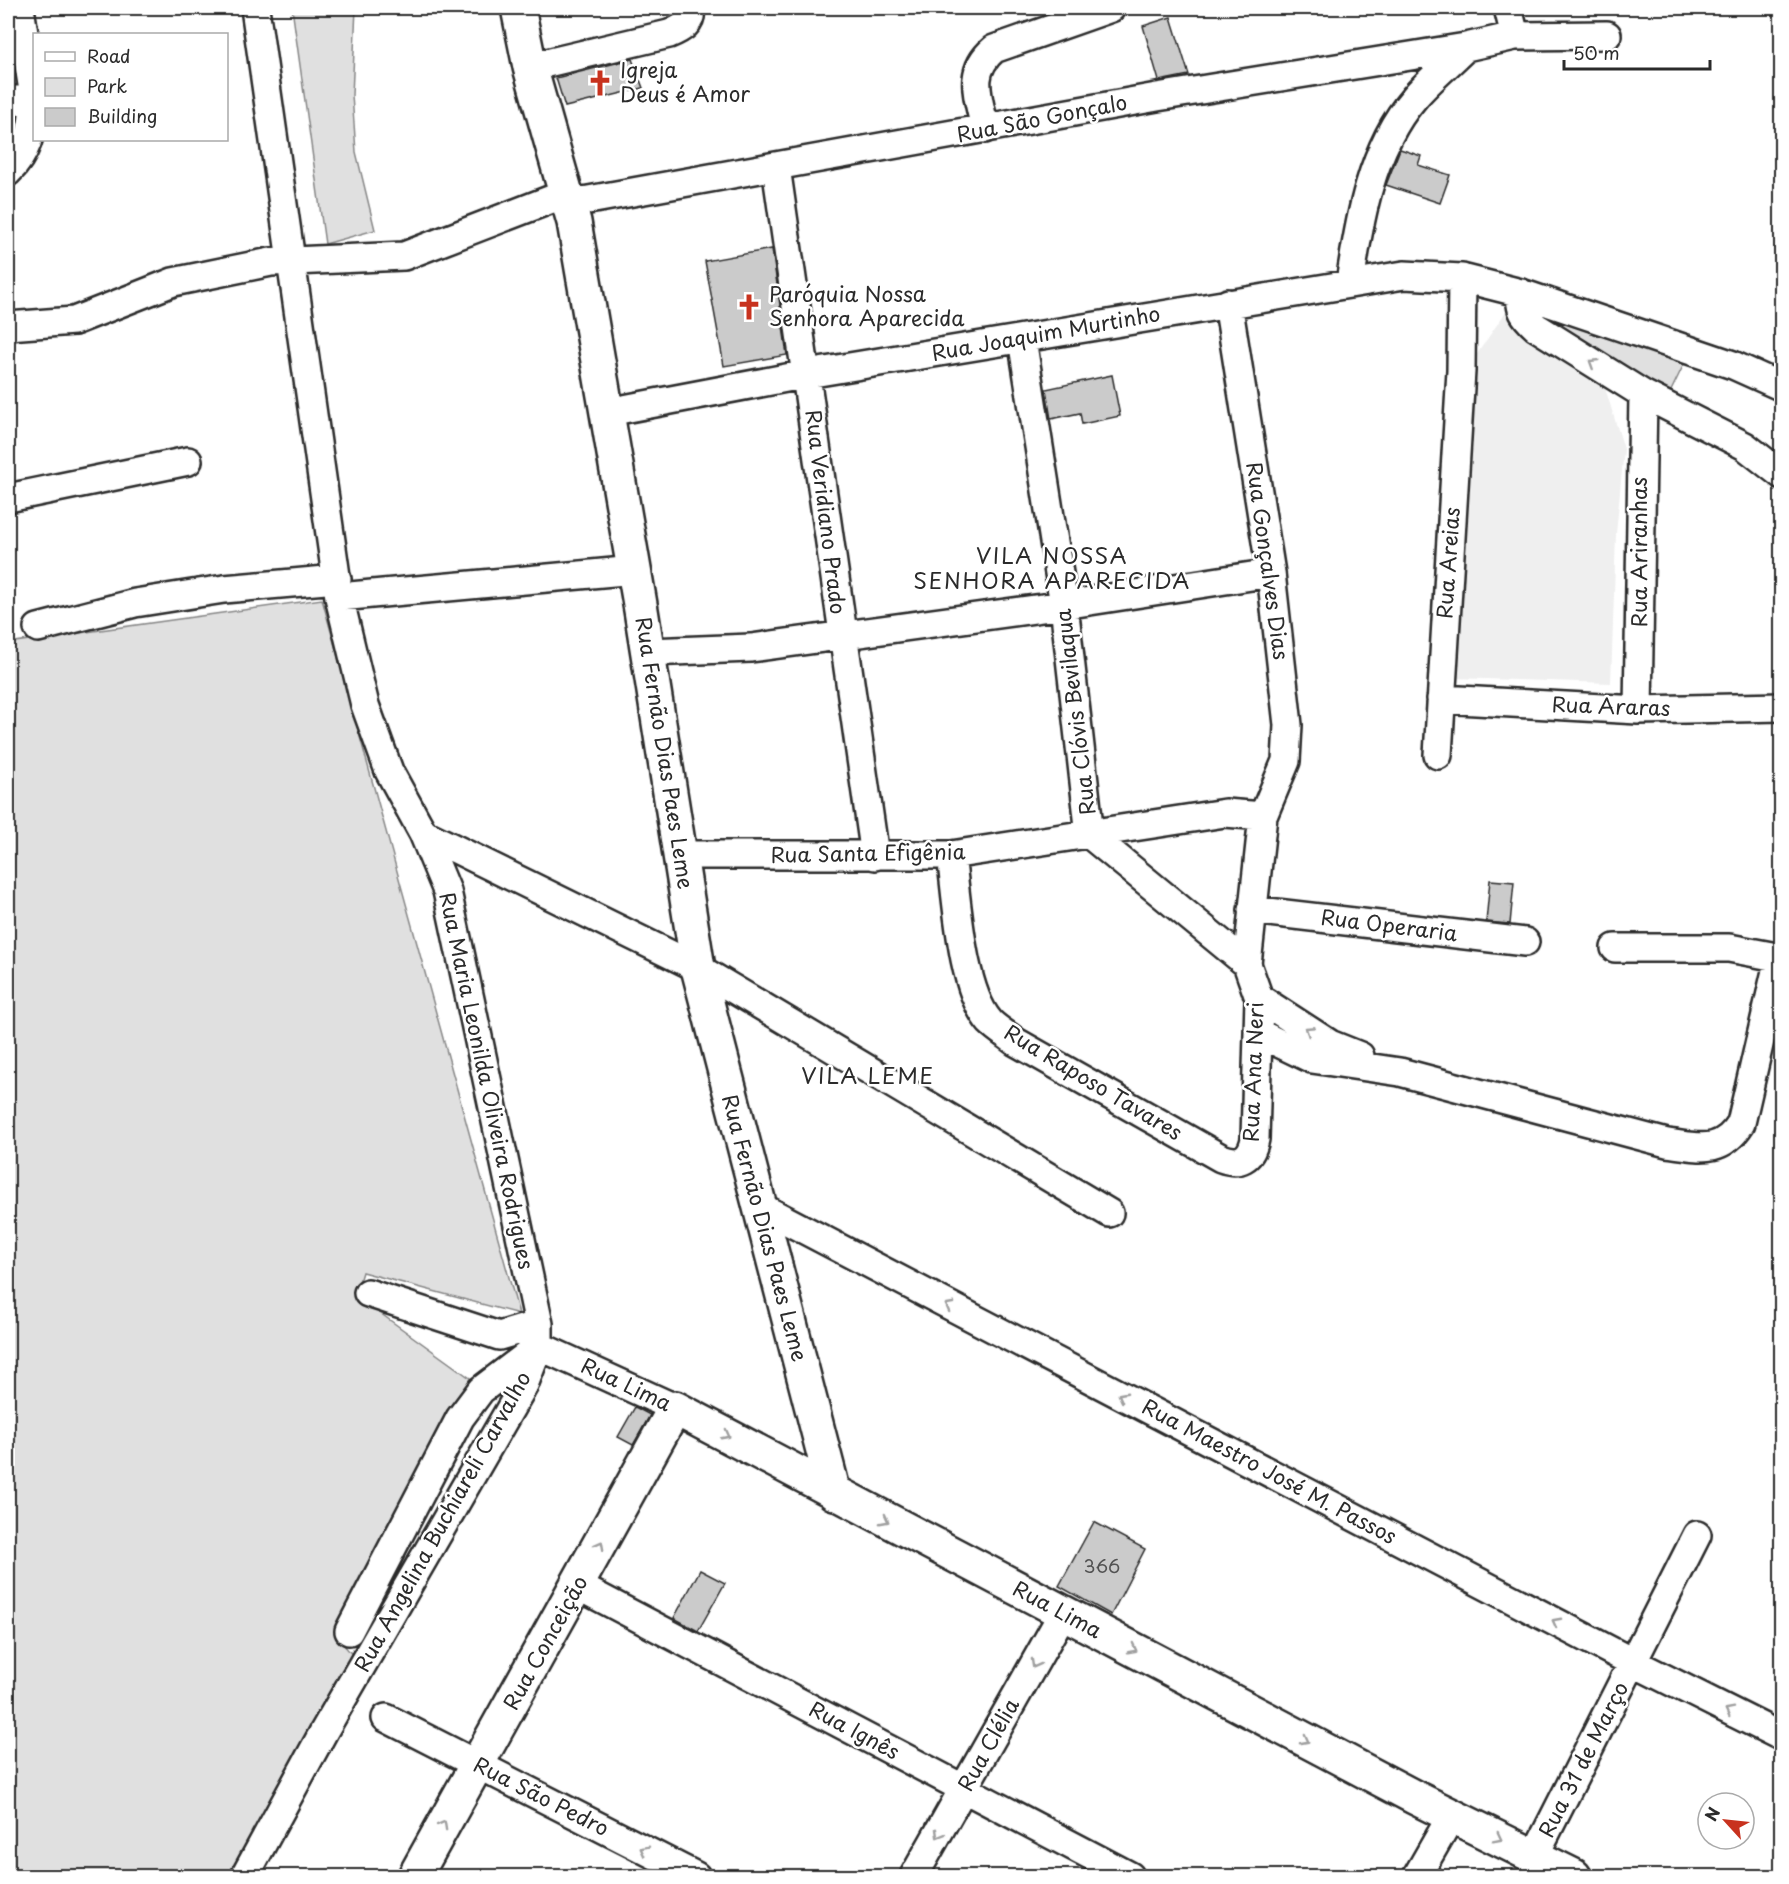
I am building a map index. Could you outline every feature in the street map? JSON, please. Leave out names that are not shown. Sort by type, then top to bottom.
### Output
[{"type":"main road","name":"Rua Fernão Dias Paes Leme","points":[[518,8],[530,67],[570,198],[635,570],[698,968],[757,1205],[834,1493]]},
{"type":"main road","name":"Rua Lima","points":[[675,1408],[1452,1815],[1574,1876]]},
{"type":"main road","name":"Rua Conceição","points":[[415,1876],[675,1408]]},
{"type":"street","points":[[20,8],[33,92]]},
{"type":"street","name":"Rua Maria Leonilda Oliveira Rodrigues","points":[[255,8],[338,588],[365,705],[389,771],[423,833],[447,891],[539,1335]]},
{"type":"street","points":[[530,67],[669,34],[688,23],[690,8]]},
{"type":"street","points":[[985,129],[976,77],[981,60],[994,49],[1112,8]]},
{"type":"street","points":[[1508,8],[1515,36]]},
{"type":"street","name":"Rua São Gonçalo","points":[[8,326],[74,321],[173,282],[271,262],[404,256],[557,197],[583,201],[1157,97],[1466,47],[1515,36],[1606,35]]},
{"type":"street","points":[[1350,283],[1357,231],[1370,181],[1385,145],[1413,100],[1466,47]]},
{"type":"street","points":[[8,101],[33,98]]},
{"type":"street","points":[[8,172],[22,153],[30,136],[33,108]]},
{"type":"street","name":"Rua Veridiano Prado","points":[[776,167],[807,374],[841,633],[875,856]]},
{"type":"street","name":"Rua Joaquim Murtinho","points":[[608,412],[807,374],[1404,275],[1474,281],[1521,293],[1733,365],[1782,387]]},
{"type":"street","name":"Rua Areias","points":[[1438,755],[1461,371],[1474,281]]},
{"type":"street","points":[[1521,293],[1520,303],[1523,315],[1536,327],[1643,394],[1746,446],[1782,476]]},
{"type":"street","name":"Rua Gonçalves Dias","points":[[1228,303],[1271,573],[1288,725],[1286,761],[1263,816]]},
{"type":"street","name":"Rua Clóvis Bevilaqua","points":[[1022,339],[1064,605],[1090,836]]},
{"type":"street","name":"Rua Ariranhas","points":[[1638,710],[1643,394]]},
{"type":"street","points":[[8,498],[188,461]]},
{"type":"street","points":[[38,628],[135,603],[224,589],[338,588],[635,570]]},
{"type":"street","points":[[648,652],[752,648],[841,633],[1064,605],[1271,573]]},
{"type":"street","name":"Rua Araras","points":[[1441,699],[1638,710],[1782,707]]},
{"type":"street","name":"Rua Santa Efigênia","points":[[680,855],[951,855],[1090,836],[1225,813],[1263,816]]},
{"type":"street","name":"Rua Ana Neri","points":[[1221,1158],[1234,1163],[1246,1159],[1252,1150],[1259,998],[1247,964],[1263,816]]},
{"type":"street","points":[[423,833],[698,968],[1109,1213]]},
{"type":"street","points":[[1090,836],[1247,964]]},
{"type":"street","name":"Rua Raposo Tavares","points":[[951,855],[969,975],[976,1001],[990,1022],[1016,1042],[1221,1158]]},
{"type":"street","name":"Rua Operaria","points":[[1252,910],[1525,942]]},
{"type":"street","points":[[1258,1033],[1312,1059],[1400,1072],[1666,1143],[1708,1149],[1731,1138],[1741,1124],[1780,958],[1729,948],[1615,948]]},
{"type":"street","points":[[1259,998],[1330,1044],[1400,1072]]},
{"type":"street","name":"Rua Maestro José M. Passos","points":[[757,1205],[1634,1664],[1782,1737]]},
{"type":"street","points":[[368,1293],[499,1336],[539,1335]]},
{"type":"street","name":"Rua Lima","points":[[539,1335],[675,1408]]},
{"type":"street","name":"Rua Angelina Buchiareli Carvalho","points":[[349,1630],[460,1418],[481,1390],[539,1335]]},
{"type":"street","name":"Rua Angelina Buchiareli Carvalho","points":[[245,1876],[324,1731],[524,1385],[539,1335]]},
{"type":"street","name":"Rua 31 de Março","points":[[1534,1857],[1634,1664],[1697,1535]]},
{"type":"street","name":"Rua Ignês","points":[[578,1586],[1130,1876]]},
{"type":"street","name":"Rua Clélia","points":[[914,1876],[1064,1613]]},
{"type":"street","name":"Rua São Pedro","points":[[386,1718],[696,1876]]},
{"type":"street","points":[[1417,1876],[1452,1815]]},
{"type":"shaded area","points":[[1509,307],[1605,388],[1624,449],[1616,534],[1611,683],[1453,678],[1468,374],[1475,357]]},
{"type":"green space","points":[[292,8],[356,8],[352,95],[356,152],[375,230],[325,244]]},
{"type":"green space","points":[[1536,313],[1684,364],[1668,397]]},
{"type":"green space","points":[[322,599],[519,1314],[362,1272],[355,1295],[470,1378],[336,1636],[356,1659],[231,1876],[8,1876],[8,643]]},
{"type":"building","points":[[1171,17],[1189,75],[1159,81],[1143,26]]},
{"type":"building","name":"Igreja Deus é Amor","points":[[632,59],[643,88],[565,107],[556,78]]},
{"type":"building","points":[[1400,149],[1421,156],[1418,165],[1450,175],[1440,203],[1386,185]]},
{"type":"building","name":"Paróquia Nossa Senhora Aparecida","points":[[772,249],[787,355],[724,366],[705,261]]},
{"type":"building","points":[[1112,375],[1120,416],[1082,424],[1080,413],[1051,419],[1046,389]]},
{"type":"building","points":[[1490,880],[1514,882],[1510,924],[1486,922]]},
{"type":"building","points":[[635,1407],[650,1415],[633,1445],[618,1437]]},
{"type":"building","points":[[1094,1522],[1145,1549],[1111,1615],[1059,1586]]},
{"type":"building","points":[[700,1570],[725,1583],[698,1631],[674,1618]]},
{"type":"place","name":"Igreja Deus é Amor","points":[[600,83]]},
{"type":"place","name":"Paróquia Nossa Senhora Aparecida","points":[[749,307]]},
{"type":"district","name":"VILA NOSSA SENHORA APARECIDA","points":[[1052,568]]},
{"type":"district","name":"VILA LEME","points":[[868,1076]]}]
